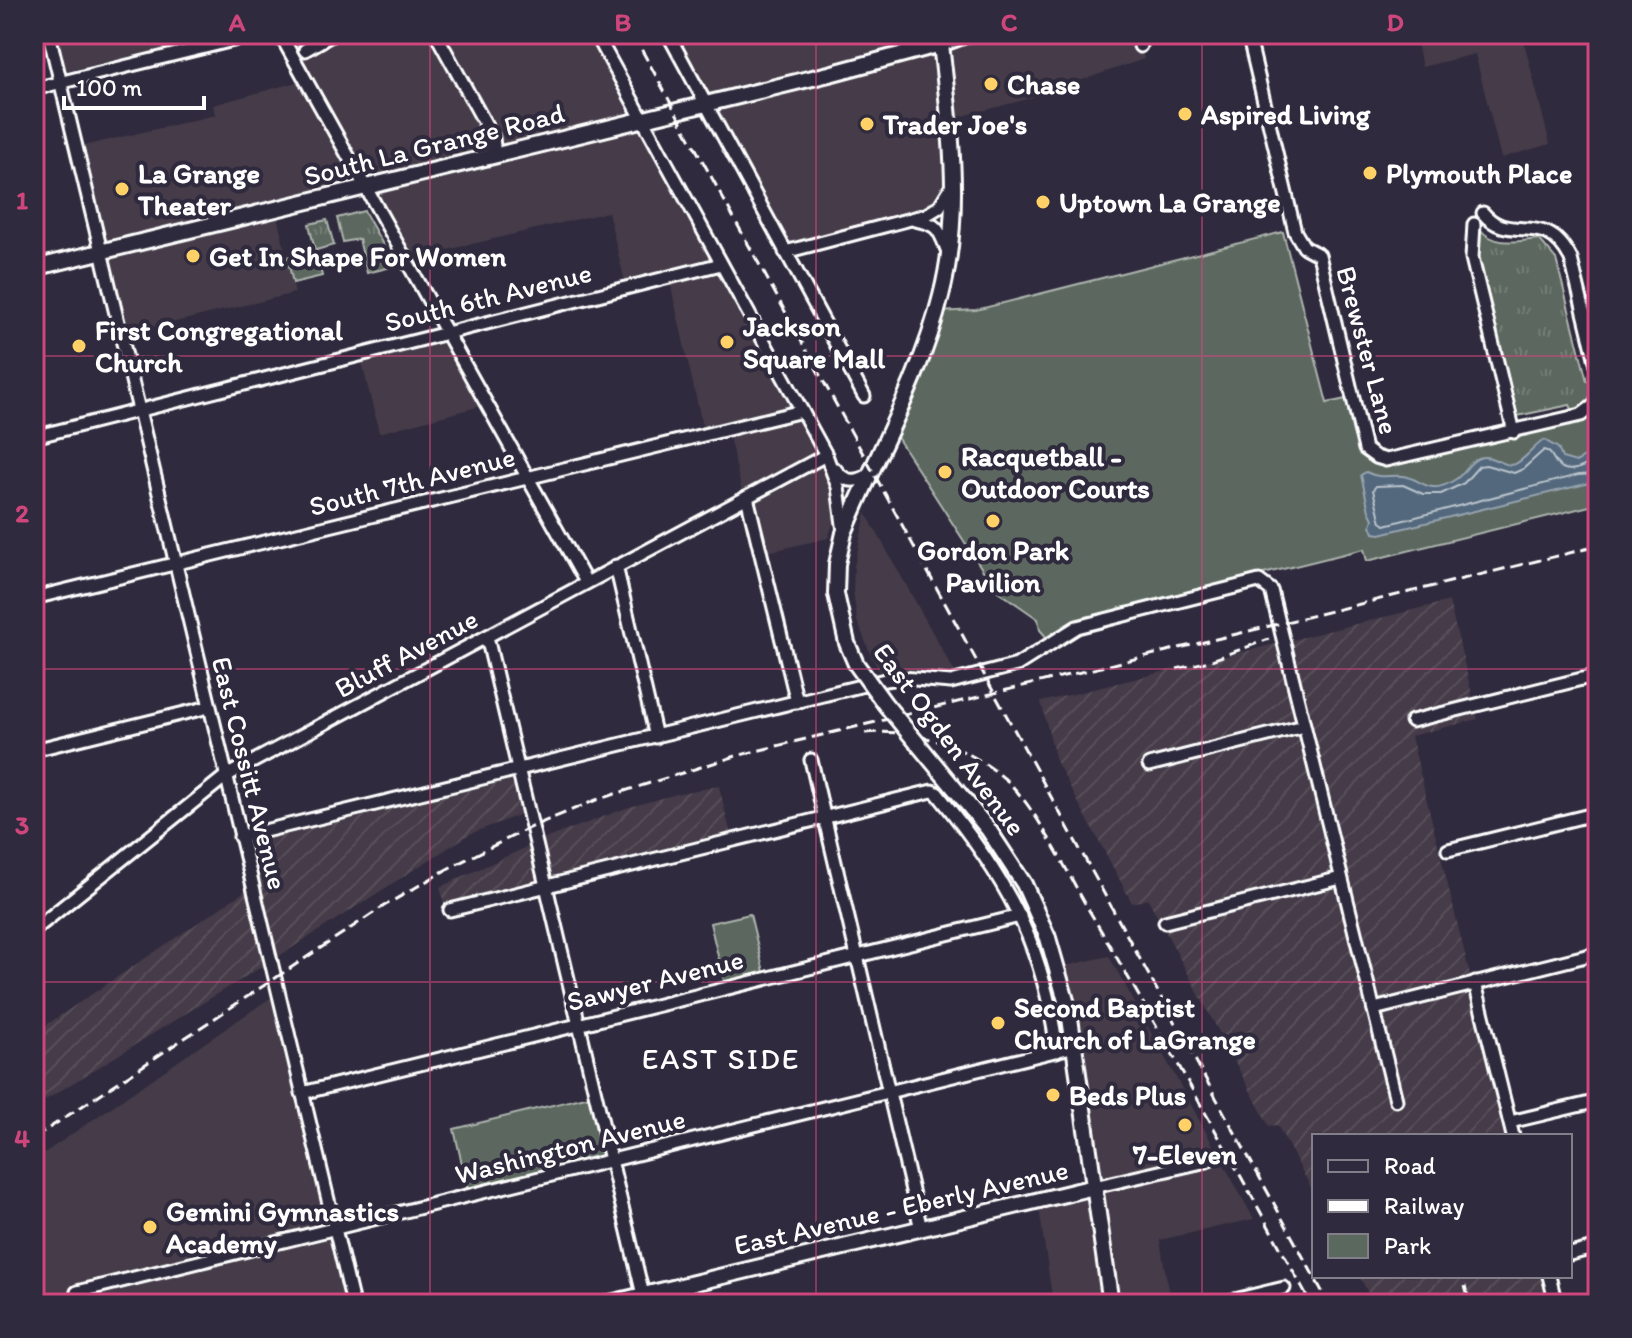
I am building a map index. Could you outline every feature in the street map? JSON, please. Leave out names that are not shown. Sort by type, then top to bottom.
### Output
[{"type":"main road","name":"South La Grange Road","points":[[34,268],[707,104],[940,39],[968,34]]},
{"type":"main road","name":"East Ogden Avenue","points":[[940,39],[953,160],[948,254],[941,296],[926,343],[844,533],[837,564],[836,594],[841,624],[856,664],[988,829],[1018,874],[1056,959],[1074,1040],[1111,1304]]},
{"type":"main road","name":"East Avenue - Eberly Avenue","points":[[606,1304],[643,1299],[1094,1187]]},
{"type":"street","name":"East Cossitt Avenue","points":[[49,34],[353,1304]]},
{"type":"street","points":[[34,89],[258,34]]},
{"type":"street","points":[[280,34],[586,582]]},
{"type":"street","points":[[305,50],[333,34]]},
{"type":"street","points":[[436,34],[493,138],[494,146],[487,158]]},
{"type":"street","points":[[596,34],[826,455],[848,481],[857,482],[867,476]]},
{"type":"street","points":[[668,34],[864,396]]},
{"type":"street","name":"Brewster Lane","points":[[1248,34],[1295,232],[1304,247],[1319,255],[1365,449],[1386,460],[1514,432],[1581,415],[1596,404],[1598,398]]},
{"type":"street","points":[[785,252],[914,220],[937,208],[953,185]]},
{"type":"street","points":[[1483,213],[1502,228],[1537,228],[1548,232],[1565,247],[1571,259],[1598,370]]},
{"type":"street","points":[[914,220],[933,224],[948,254]]},
{"type":"street","points":[[1474,224],[1472,258],[1514,432]]},
{"type":"street","name":"South 6th Avenue","points":[[34,437],[721,264]]},
{"type":"street","name":"South 7th Avenue","points":[[34,598],[802,411]]},
{"type":"street","points":[[826,455],[838,487],[844,533]]},
{"type":"street","name":"Bluff Avenue","points":[[34,930],[226,776],[826,455]]},
{"type":"street","points":[[747,497],[797,702]]},
{"type":"street","points":[[616,566],[656,737]]},
{"type":"street","points":[[240,837],[885,680],[902,678],[943,682],[972,677],[1025,662],[1064,633],[1092,622],[1254,582],[1263,583],[1271,590],[1396,1100]]},
{"type":"street","points":[[487,637],[643,1299]]},
{"type":"street","points":[[1412,721],[1598,675]]},
{"type":"street","points":[[34,750],[209,707]]},
{"type":"street","points":[[1149,765],[1304,726]]},
{"type":"street","points":[[811,760],[921,1229]]},
{"type":"street","points":[[450,910],[932,791],[937,793],[984,853],[1020,916],[1046,990],[1057,1051]]},
{"type":"street","points":[[1448,850],[1598,813]]},
{"type":"street","points":[[1165,922],[1341,878]]},
{"type":"street","name":"Sawyer Avenue","points":[[302,1093],[855,954],[1020,916]]},
{"type":"street","points":[[1374,1009],[1598,953]]},
{"type":"street","points":[[1475,983],[1513,1134]]},
{"type":"street","name":"Washington Avenue","points":[[77,1292],[1057,1051],[1074,1040]]},
{"type":"street","points":[[1510,1122],[1598,1101]]},
{"type":"street","name":"East Avenue - Eberly Avenue","points":[[1094,1187],[1207,1161]]},
{"type":"street","points":[[1572,1254],[1598,1247]]},
{"type":"street","points":[[1550,1278],[1556,1304]]},
{"type":"street","points":[[1218,1304],[1284,1288]]},
{"type":"shaded area","points":[[55,34],[224,34],[64,72]]},
{"type":"shaded area","points":[[282,34],[434,34],[495,146],[487,157],[368,184]]},
{"type":"shaded area","points":[[439,34],[593,34],[638,117],[503,150]]},
{"type":"shaded area","points":[[673,34],[936,34],[936,43],[708,101]]},
{"type":"shaded area","points":[[978,34],[1139,34],[1144,59],[1024,100],[952,119],[944,46]]},
{"type":"shaded area","points":[[1415,34],[1522,34],[1550,144],[1501,158],[1475,54],[1422,67]]},
{"type":"shaded area","points":[[937,48],[950,187],[926,215],[787,251],[709,106]]},
{"type":"shaded area","points":[[304,80],[364,186],[102,250],[79,147],[215,115],[213,105]]},
{"type":"shaded area","points":[[641,124],[717,263],[626,286],[608,212],[409,259],[372,190]]},
{"type":"shaded area","points":[[276,211],[295,293],[122,335],[104,254]]},
{"type":"shaded area","points":[[690,273],[692,280],[718,274],[825,466],[834,485],[837,502],[828,538],[768,552],[756,502],[742,492],[726,424],[703,429],[669,278]]},
{"type":"shaded area","points":[[445,334],[485,405],[379,433],[360,355]]},
{"type":"shaded area","points":[[866,513],[958,678],[944,679],[910,672],[882,675],[872,658],[857,621],[853,590],[854,566]]},
{"type":"shaded area","points":[[1449,601],[1478,719],[1411,736],[1510,1134],[1312,1134],[1312,1189],[1277,1125],[1269,1126],[1148,899],[1132,903],[1056,761],[1041,702]]},
{"type":"shaded area","points":[[515,778],[524,813],[470,834],[34,1107],[34,1033],[257,883],[248,843]]},
{"type":"shaded area","points":[[719,786],[731,835],[444,905],[440,887],[544,839],[626,808]]},
{"type":"shaded area","points":[[1109,956],[1254,1219],[1160,1240],[1171,1304],[1053,1304],[1038,1201],[1094,1187],[1060,967]]},
{"type":"shaded area","points":[[276,994],[350,1304],[34,1304],[34,1160]]},
{"type":"shaded area","points":[[1360,1278],[1544,1278],[1551,1304],[1374,1304]]},
{"type":"green space","points":[[364,211],[395,266],[367,273],[359,239],[343,242],[337,218]]},
{"type":"green space","points":[[327,220],[334,245],[316,250],[322,276],[293,283],[287,257],[315,250],[309,224]]},
{"type":"green space","points":[[1480,229],[1499,241],[1539,239],[1556,259],[1587,381],[1594,381],[1592,396],[1583,407],[1573,411],[1570,405],[1517,416],[1478,258],[1476,240]]},
{"type":"green space","points":[[1283,232],[1327,403],[1346,399],[1354,436],[1364,454],[1385,463],[1400,463],[1579,420],[1598,407],[1598,504],[1367,561],[1364,549],[1094,616],[1073,623],[1048,639],[1040,630],[1038,619],[995,589],[891,428],[938,312],[976,310]]},
{"type":"green space","points":[[750,914],[765,976],[725,985],[710,923]]},
{"type":"green space","points":[[594,1095],[610,1160],[469,1195],[454,1129]]},
{"type":"water","points":[[1598,422],[1598,437],[1595,433],[1591,439],[1592,449],[1598,454],[1598,481],[1374,533],[1361,475],[1366,472],[1410,477],[1439,487],[1456,479],[1479,458],[1488,457],[1515,464],[1544,440],[1558,448],[1562,458],[1576,462],[1588,455],[1590,434]]},
{"type":"railway","points":[[633,34],[1312,1273]]},
{"type":"railway","points":[[34,1138],[384,906],[449,868],[531,827],[596,800],[736,756],[1598,546]]},
{"type":"railway","points":[[1177,669],[1269,639]]},
{"type":"railway","points":[[865,733],[903,733],[957,749],[1005,779],[1029,807],[1202,1107],[1311,1304]]},
{"type":"railway","points":[[1315,1278],[1329,1304]]},
{"type":"railway","points":[[1465,1286],[1470,1304]]},
{"type":"place","name":"Chase","points":[[991,84]]},
{"type":"place","name":"Aspired Living","points":[[1185,114]]},
{"type":"place","name":"Trader Joe's","points":[[867,124]]},
{"type":"place","name":"Plymouth Place","points":[[1370,173]]},
{"type":"place","name":"La Grange Theater","points":[[122,189]]},
{"type":"place","name":"Uptown La Grange","points":[[1043,202]]},
{"type":"place","name":"Get In Shape For Women","points":[[193,256]]},
{"type":"place","name":"Jackson Square Mall","points":[[727,342]]},
{"type":"place","name":"First Congregational Church","points":[[79,346]]},
{"type":"place","name":"Racquetball - Outdoor Courts","points":[[945,472]]},
{"type":"place","name":"Gordon Park Pavilion","points":[[993,521]]},
{"type":"place","name":"Second Baptist Church of LaGrange","points":[[998,1023]]},
{"type":"place","name":"Beds Plus","points":[[1053,1095]]},
{"type":"place","name":"7-Eleven","points":[[1185,1125]]},
{"type":"place","name":"Gemini Gymnastics Academy","points":[[150,1227]]},
{"type":"district","name":"EAST SIDE","points":[[721,1059]]}]
